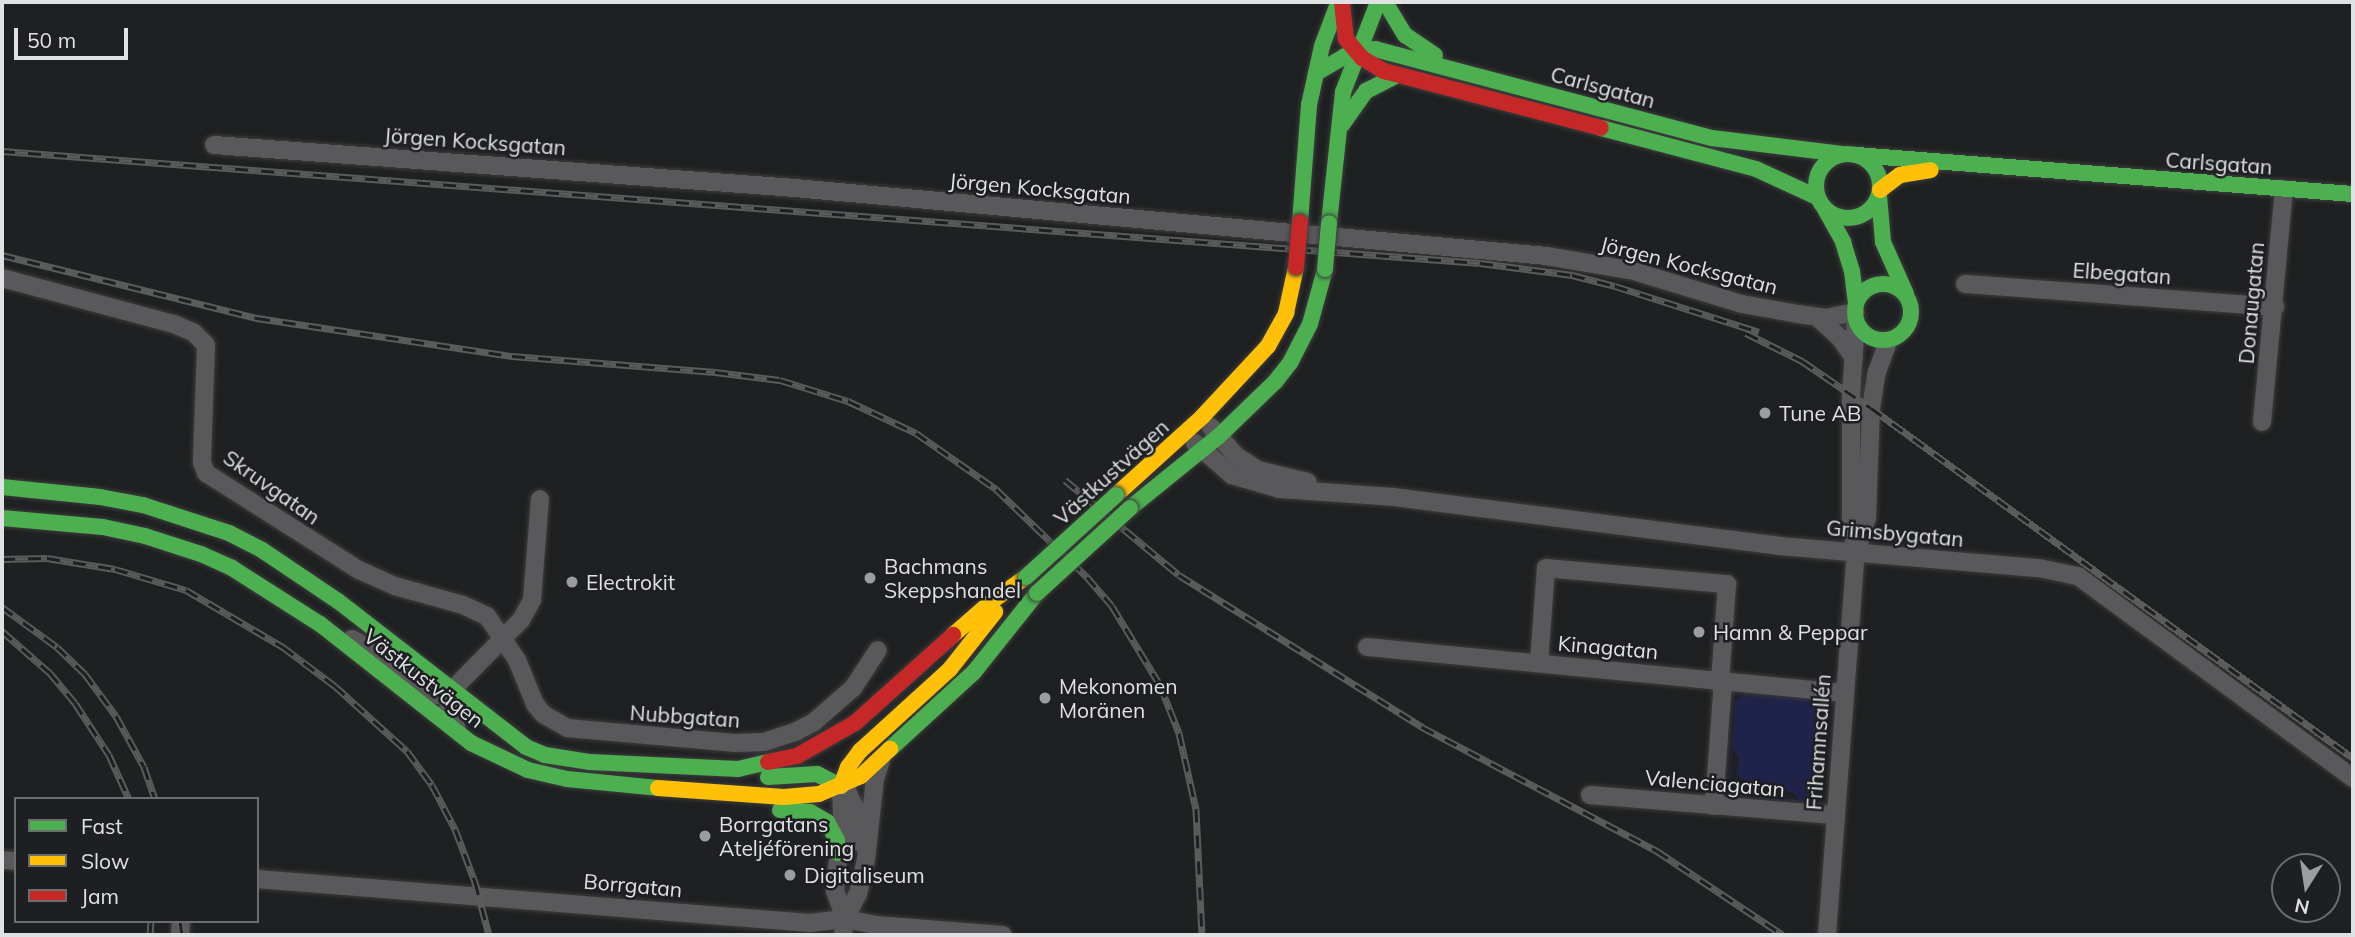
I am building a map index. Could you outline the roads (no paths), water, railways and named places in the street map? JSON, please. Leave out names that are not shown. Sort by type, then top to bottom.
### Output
[{"type":"main road","points":[[1341,2],[1343,32],[1357,52]]},
{"type":"main road","name":"Västkustvägen","points":[[668,768],[738,769],[779,762],[816,747],[855,723],[992,601],[1021,582],[1186,432],[1269,346],[1286,313],[1296,267],[1309,105],[1315,73],[1341,2]]},
{"type":"main road","name":"Västkustvägen","points":[[2,518],[103,527],[173,544],[232,568],[320,624],[457,729],[471,743],[504,761],[567,779],[757,795],[806,796],[832,791],[861,776],[881,760],[974,672],[1038,593],[1130,508],[1219,436],[1275,382],[1290,363],[1310,324],[1325,269],[1336,135],[1343,92],[1378,2]]},
{"type":"main road","points":[[1385,2],[1405,36],[1466,71]]},
{"type":"main road","name":"Carlsgatan","points":[[1315,73],[1365,49],[1389,51],[1712,138],[1850,154],[2353,194]]},
{"type":"main road","name":"Carlsgatan","points":[[1357,52],[1370,64],[1397,75],[1756,169],[1821,203]]},
{"type":"main road","points":[[1336,135],[1366,91],[1397,75]]},
{"type":"main road","points":[[1879,193],[1872,208],[1855,217],[1839,217],[1821,203],[1815,184],[1819,171],[1831,158],[1850,154],[1875,169],[1879,193],[1883,242],[1906,294],[1912,308],[1910,323],[1903,333],[1888,341],[1868,336],[1856,312],[1867,289],[1876,285],[1898,288],[1906,294]]},
{"type":"main road","name":"Carlsgatan","points":[[1879,193],[1900,175],[1923,171],[2022,176],[2082,174]]},
{"type":"main road","name":"Frihamnsallén","points":[[1821,203],[1843,242],[1852,271],[1856,312]]},
{"type":"main road","name":"Västkustvägen","points":[[2,487],[100,497],[143,505],[191,518],[229,533],[302,575],[506,734],[545,755],[567,760],[752,777],[817,774],[841,786]]},
{"type":"main road","points":[[841,786],[848,767],[860,751],[950,669],[1021,582]]},
{"type":"main road","points":[[504,761],[545,783],[600,796],[810,812],[827,822],[833,830],[838,853]]},
{"type":"street","name":"Jörgen Kocksgatan","points":[[214,145],[795,188],[1546,256],[1630,270],[1742,304],[1826,318],[1856,312]]},
{"type":"street","name":"Donaugatan","points":[[2262,422],[2275,307],[2284,189]]},
{"type":"street","name":"Skruvgatan","points":[[2,278],[174,324],[192,332],[206,345],[202,462],[206,473],[341,560],[395,586],[463,605],[487,616],[503,637]]},
{"type":"street","name":"Elbegatan","points":[[1965,284],[2275,307]]},
{"type":"street","name":"Frihamnsallén","points":[[1827,935],[1856,553],[1851,516],[1856,312]]},
{"type":"street","points":[[1817,317],[1840,338],[1854,358]]},
{"type":"street","name":"Frihamnsallén","points":[[1856,553],[1867,518],[1873,396],[1877,372],[1888,341]]},
{"type":"street","name":"Grimsbygatan","points":[[1202,416],[1236,455],[1258,470],[1370,494]]},
{"type":"street","name":"Grimsbygatan","points":[[1186,432],[1200,450],[1231,475],[1260,486],[1370,494],[1770,545],[2039,568],[2078,576],[2353,778]]},
{"type":"street","points":[[320,624],[379,654],[430,691],[438,695],[451,691],[521,620],[532,600],[540,499]]},
{"type":"street","points":[[1539,663],[1546,568],[1727,584],[1714,806]]},
{"type":"street","name":"Nubbgatan","points":[[503,637],[517,660],[535,704],[543,714],[567,728],[736,743],[771,740],[814,722],[853,688],[878,650]]},
{"type":"street","name":"Kinagatan","points":[[1367,647],[1845,693]]},
{"type":"street","points":[[451,691],[448,709],[457,729]]},
{"type":"street","points":[[844,927],[858,894],[866,859],[875,779],[881,760]]},
{"type":"street","points":[[841,786],[835,891],[844,927]]},
{"type":"street","points":[[841,786],[854,803],[858,815],[855,878],[858,894]]},
{"type":"street","name":"Valenciagatan","points":[[1590,795],[1835,815]]},
{"type":"street","name":"Borrgatan","points":[[259,879],[844,927],[876,925],[1003,935]]},
{"type":"railway","points":[[2,151],[1480,263],[1572,275],[1759,332]]},
{"type":"railway","points":[[2,255],[257,318],[512,356],[715,372],[780,380],[848,401],[916,433],[996,489],[1087,577],[1112,606],[1160,685],[1179,733],[1196,809],[1202,935]]},
{"type":"railway","points":[[1746,333],[1802,361],[1871,408],[2353,758]]},
{"type":"railway","points":[[1065,480],[1179,575],[1422,727],[1657,851],[1783,935]]},
{"type":"railway","points":[[2,559],[47,558],[115,569],[186,590],[283,647],[335,686],[407,751],[432,785],[455,829],[475,882],[489,935]]},
{"type":"railway","points":[[2,607],[57,647],[85,674],[116,716],[144,767],[154,797]]},
{"type":"railway","points":[[2,631],[50,673],[75,703],[109,755],[128,797]]},
{"type":"railway","points":[[150,935],[151,923]]},
{"type":"railway","points":[[180,923],[182,935]]},
{"type":"place","name":"Tune AB","points":[[1765,413]]},
{"type":"place","name":"Bachmans Skeppshandel","points":[[870,578]]},
{"type":"place","name":"Electrokit","points":[[572,582]]},
{"type":"place","name":"Hamn & Peppar","points":[[1699,632]]},
{"type":"place","name":"Mekonomen Moränen","points":[[1045,698]]},
{"type":"place","name":"Borrgatans Ateljéförening","points":[[705,836]]},
{"type":"place","name":"Digitaliseum","points":[[790,875]]}]
